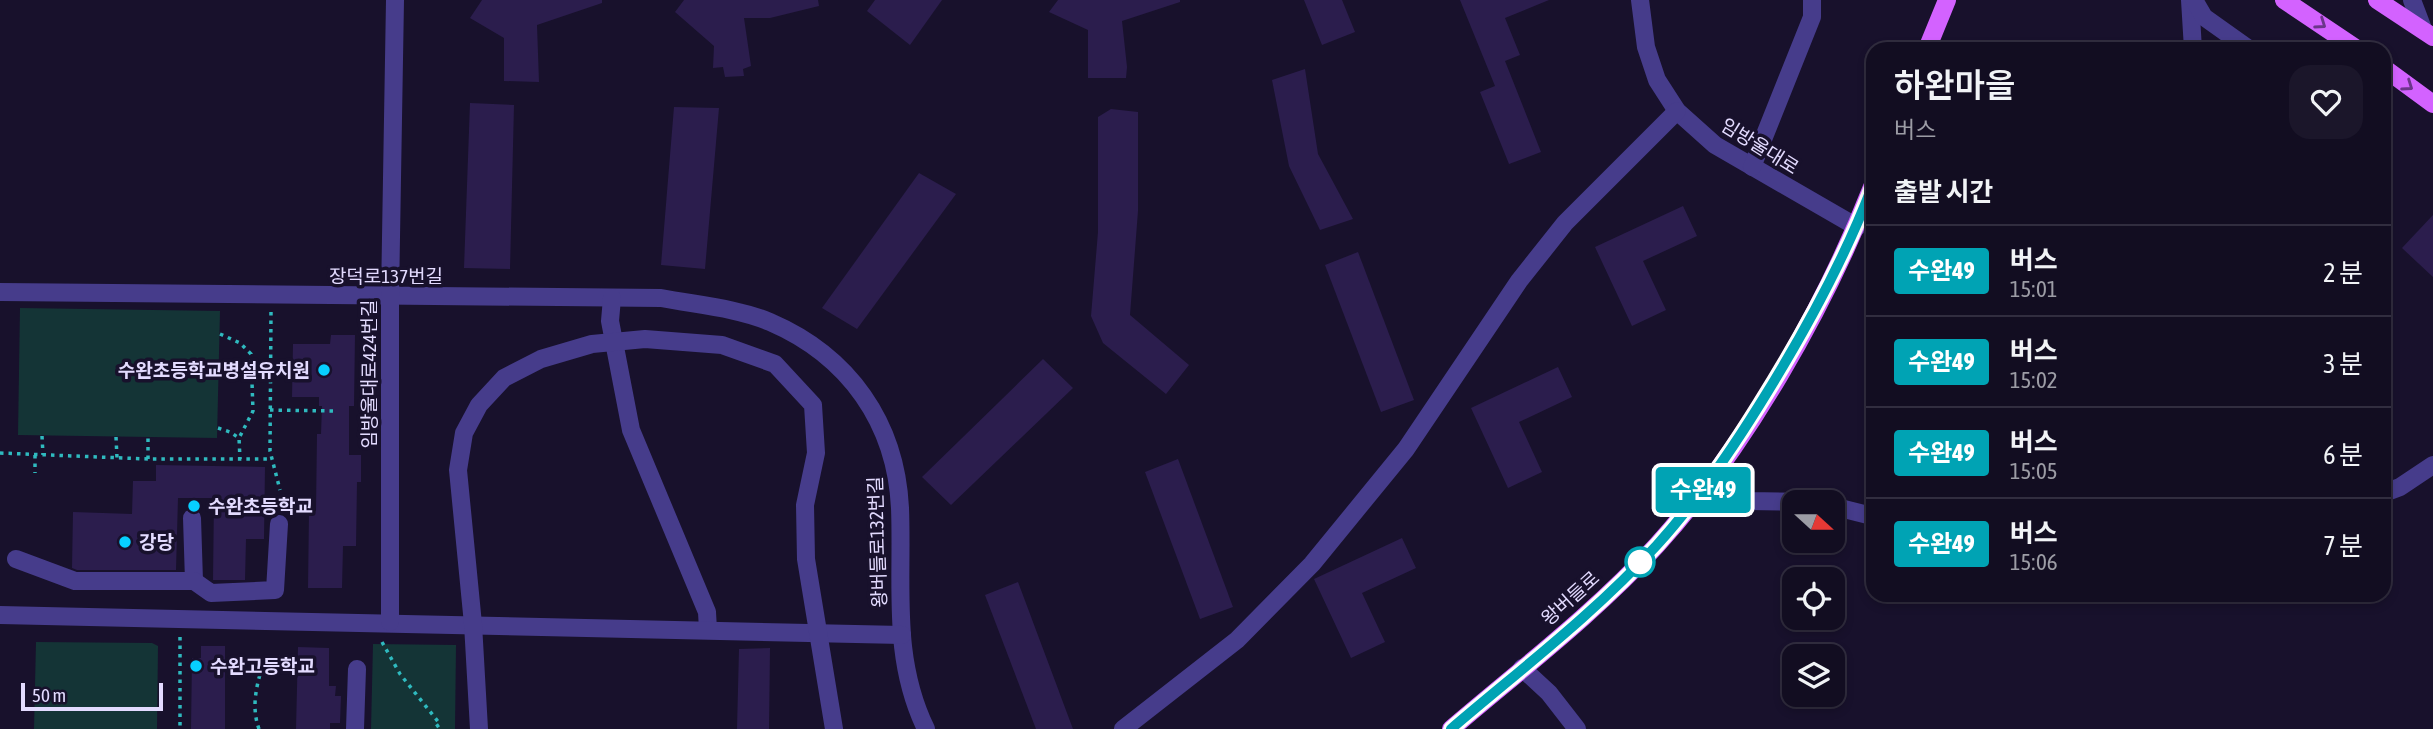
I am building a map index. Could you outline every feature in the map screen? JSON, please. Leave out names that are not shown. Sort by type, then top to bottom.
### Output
[{"type":"main road","points":[[1930,42],[1947,0]]},
{"type":"main road","points":[[2284,0],[2347,42]]},
{"type":"main road","points":[[2377,0],[2430,33]]},
{"type":"main road","points":[[2391,73],[2433,104]]},
{"type":"main road","name":"왕버들로","points":[[1451,729],[1609,593],[1656,546],[1706,487],[1783,368],[1857,227],[1866,203]]},
{"type":"street","name":"임방울대로424번길","points":[[386,622],[395,0]]},
{"type":"street","name":"임방울대로","points":[[1640,0],[1646,47],[1657,80],[1678,111],[1715,145],[1857,227]]},
{"type":"street","points":[[1752,167],[1812,17],[1812,0]]},
{"type":"street","points":[[2192,0],[2193,42]]},
{"type":"street","points":[[2192,0],[2204,18],[2239,42]]},
{"type":"street","points":[[2412,0],[2430,33]]},
{"type":"street","points":[[1123,729],[1237,640],[1312,564],[1406,449],[1519,281],[1565,223],[1678,111]]},
{"type":"street","name":"장덕로137번길","points":[[0,292],[661,298],[729,310],[769,321]]},
{"type":"street","points":[[612,298],[610,321],[631,430],[707,612],[708,630]]},
{"type":"street","name":"왕버들로132번길","points":[[769,321],[826,357],[858,386],[874,411],[894,460],[900,508],[899,600],[902,635],[911,692],[926,729]]},
{"type":"street","points":[[479,729],[473,624],[458,470],[464,433],[480,405],[504,378],[541,359],[592,344],[645,340],[722,345],[775,364],[813,405],[816,453],[805,505],[806,559],[832,727]]},
{"type":"street","points":[[2391,490],[2433,465]]},
{"type":"street","points":[[1706,487],[1748,502],[1782,502]]},
{"type":"street","points":[[1845,509],[1866,514]]},
{"type":"street","points":[[191,518],[194,581]]},
{"type":"street","points":[[16,559],[75,581],[194,581],[211,593],[275,590],[279,524]]},
{"type":"street","points":[[0,615],[902,635]]},
{"type":"street","points":[[1522,668],[1549,693],[1577,729]]},
{"type":"street","points":[[355,729],[357,669]]},
{"type":"path","points":[[271,312],[270,451],[280,490]]},
{"type":"path","points":[[220,334],[240,343],[251,354],[253,411],[239,438],[240,459]]},
{"type":"path","points":[[252,375],[271,367]]},
{"type":"path","points":[[270,410],[335,411]]},
{"type":"path","points":[[218,428],[239,438]]},
{"type":"path","points":[[42,436],[43,455]]},
{"type":"path","points":[[116,437],[117,458]]},
{"type":"path","points":[[148,438],[148,459]]},
{"type":"path","points":[[0,453],[148,459],[272,459]]},
{"type":"path","points":[[35,454],[35,473]]},
{"type":"path","points":[[179,618],[180,729]]},
{"type":"path","points":[[386,622],[382,644],[400,674],[440,724],[433,729]]},
{"type":"path","points":[[259,729],[254,696],[265,657],[288,657]]},
{"type":"green space","points":[[20,308],[220,311],[217,438],[18,435]]},
{"type":"green space","points":[[36,642],[152,643],[158,646],[157,729],[34,729]]},
{"type":"green space","points":[[373,644],[456,645],[455,729],[371,729]]},
{"type":"building","points":[[482,0],[602,0],[602,3],[537,25],[539,82],[504,81],[504,38],[470,18]]},
{"type":"building","points":[[684,0],[818,0],[819,6],[770,18],[744,18],[751,66],[743,69],[744,76],[725,77],[723,67],[713,68],[714,46],[675,12]]},
{"type":"building","points":[[875,0],[942,0],[910,45],[867,11]]},
{"type":"building","points":[[1058,0],[1180,2],[1122,21],[1126,78],[1088,78],[1088,30],[1049,12]]},
{"type":"building","points":[[1304,0],[1342,0],[1355,32],[1322,45]]},
{"type":"building","points":[[1460,0],[1549,0],[1505,18],[1520,55],[1505,61],[1541,152],[1509,164],[1480,92],[1495,86]]},
{"type":"building","points":[[1305,69],[1318,154],[1353,219],[1320,230],[1289,166],[1272,80]]},
{"type":"building","points":[[470,103],[514,105],[510,269],[464,268]]},
{"type":"building","points":[[674,107],[719,108],[705,269],[661,265]]},
{"type":"building","points":[[1111,109],[1138,112],[1138,211],[1130,315],[1189,365],[1166,394],[1103,343],[1091,316],[1098,232],[1098,117]]},
{"type":"building","points":[[919,173],[956,194],[857,329],[822,308]]},
{"type":"building","points":[[1683,206],[1697,236],[1643,261],[1666,310],[1632,326],[1595,247]]},
{"type":"building","points":[[2433,215],[2433,277],[2402,248]]},
{"type":"building","points":[[1358,252],[1414,400],[1381,412],[1325,265]]},
{"type":"building","points":[[331,335],[355,335],[354,406],[349,406],[349,455],[361,455],[361,482],[357,482],[356,546],[343,546],[342,588],[308,588],[309,511],[316,511],[317,434],[321,434],[322,406],[319,406],[319,397],[292,397],[293,344],[330,344]]},
{"type":"building","points":[[1043,359],[1073,388],[951,505],[922,477]]},
{"type":"building","points":[[1558,367],[1572,397],[1519,422],[1542,472],[1508,488],[1471,408]]},
{"type":"building","points":[[1178,459],[1233,607],[1200,619],[1145,472]]},
{"type":"building","points":[[156,465],[265,467],[264,539],[246,539],[245,580],[213,580],[214,498],[178,498],[176,570],[72,568],[73,512],[132,514],[133,481],[156,481]]},
{"type":"building","points":[[1402,538],[1416,568],[1362,593],[1385,642],[1351,658],[1314,579]]},
{"type":"building","points":[[1018,582],[1073,729],[1036,729],[985,595]]},
{"type":"building","points":[[201,646],[225,646],[225,729],[191,729],[192,658],[201,658]]},
{"type":"building","points":[[298,647],[329,648],[329,686],[336,686],[335,696],[341,696],[340,723],[330,723],[330,729],[296,729]]},
{"type":"building","points":[[770,648],[769,729],[737,729],[739,649]]},
{"type":"bus line","name":"수완49","points":[[1451,729],[1609,593],[1656,546],[1706,487],[1783,368],[1857,227],[1866,203]]},
{"type":"place","name":"수완초등학교병설유치원","points":[[324,370]]},
{"type":"place","name":"수완초등학교","points":[[194,506]]},
{"type":"place","name":"강당","points":[[125,542]]},
{"type":"place","name":"수완고등학교","points":[[196,666]]}]
